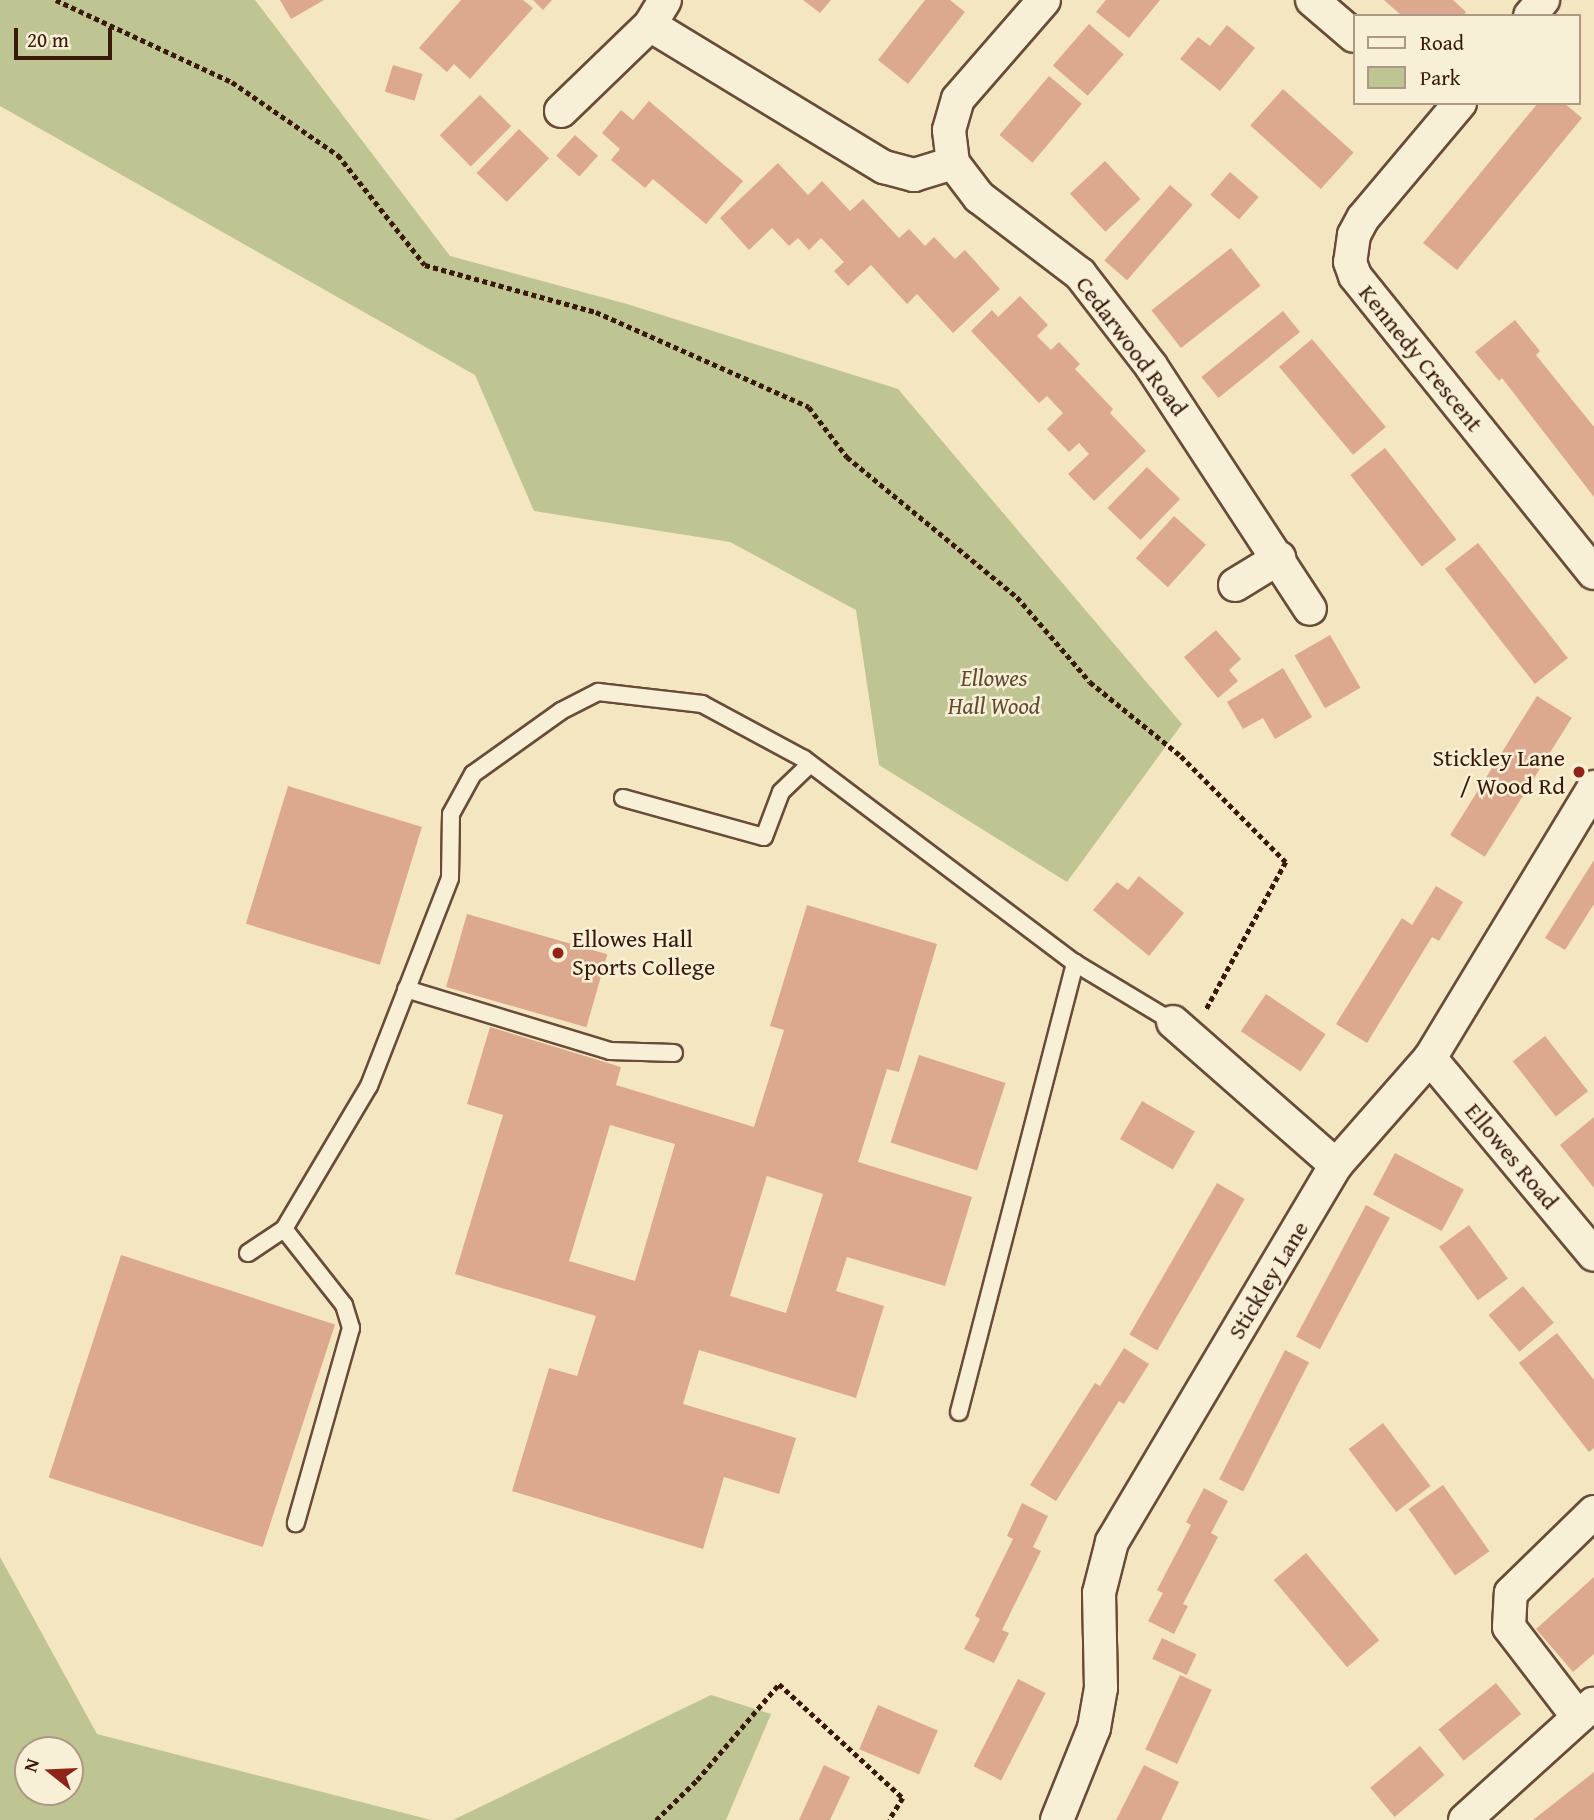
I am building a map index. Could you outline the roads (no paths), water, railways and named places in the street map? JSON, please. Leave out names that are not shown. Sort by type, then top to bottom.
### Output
[{"type":"street","points":[[561,111],[658,13],[884,167],[914,175],[953,163],[950,130],[958,99],[1044,0]]},
{"type":"street","points":[[1312,0],[1352,34]]},
{"type":"street","points":[[1532,14],[1543,0]]},
{"type":"street","name":"Kennedy Crescent","points":[[1448,108],[1363,218],[1354,234],[1350,262],[1355,276],[1594,573]]},
{"type":"street","name":"Cedarwood Road","points":[[953,163],[979,197],[1080,274],[1112,312],[1279,558],[1310,609]]},
{"type":"street","points":[[1235,584],[1279,558]]},
{"type":"street","name":"Stickley Lane","points":[[1057,1820],[1094,1728],[1101,1688],[1099,1593],[1112,1542],[1336,1165],[1430,1058],[1594,787]]},
{"type":"street","points":[[1182,1030],[1336,1165]]},
{"type":"street","name":"Ellowes Road","points":[[1430,1058],[1594,1255]]},
{"type":"street","points":[[1465,1820],[1586,1710],[1509,1627],[1511,1593],[1594,1512]]},
{"type":"lane","points":[[248,1253],[284,1229],[369,1086],[450,878],[451,814],[473,774],[561,711],[598,692],[702,704],[810,764],[1075,963],[1182,1030]]},
{"type":"lane","points":[[623,798],[764,837],[781,792],[810,764]]},
{"type":"lane","points":[[959,1412],[1075,963]]},
{"type":"lane","points":[[407,989],[610,1051],[674,1053]]},
{"type":"lane","points":[[284,1229],[344,1305],[351,1328],[296,1524]]},
{"type":"place","name":"Stickley Lane / Wood Rd","points":[[1579,772]]},
{"type":"place","name":"Ellowes Hall Sports College","points":[[558,953]]},
{"type":"park label","name":"Ellowes Hall Wood","points":[[994,692]]}]
